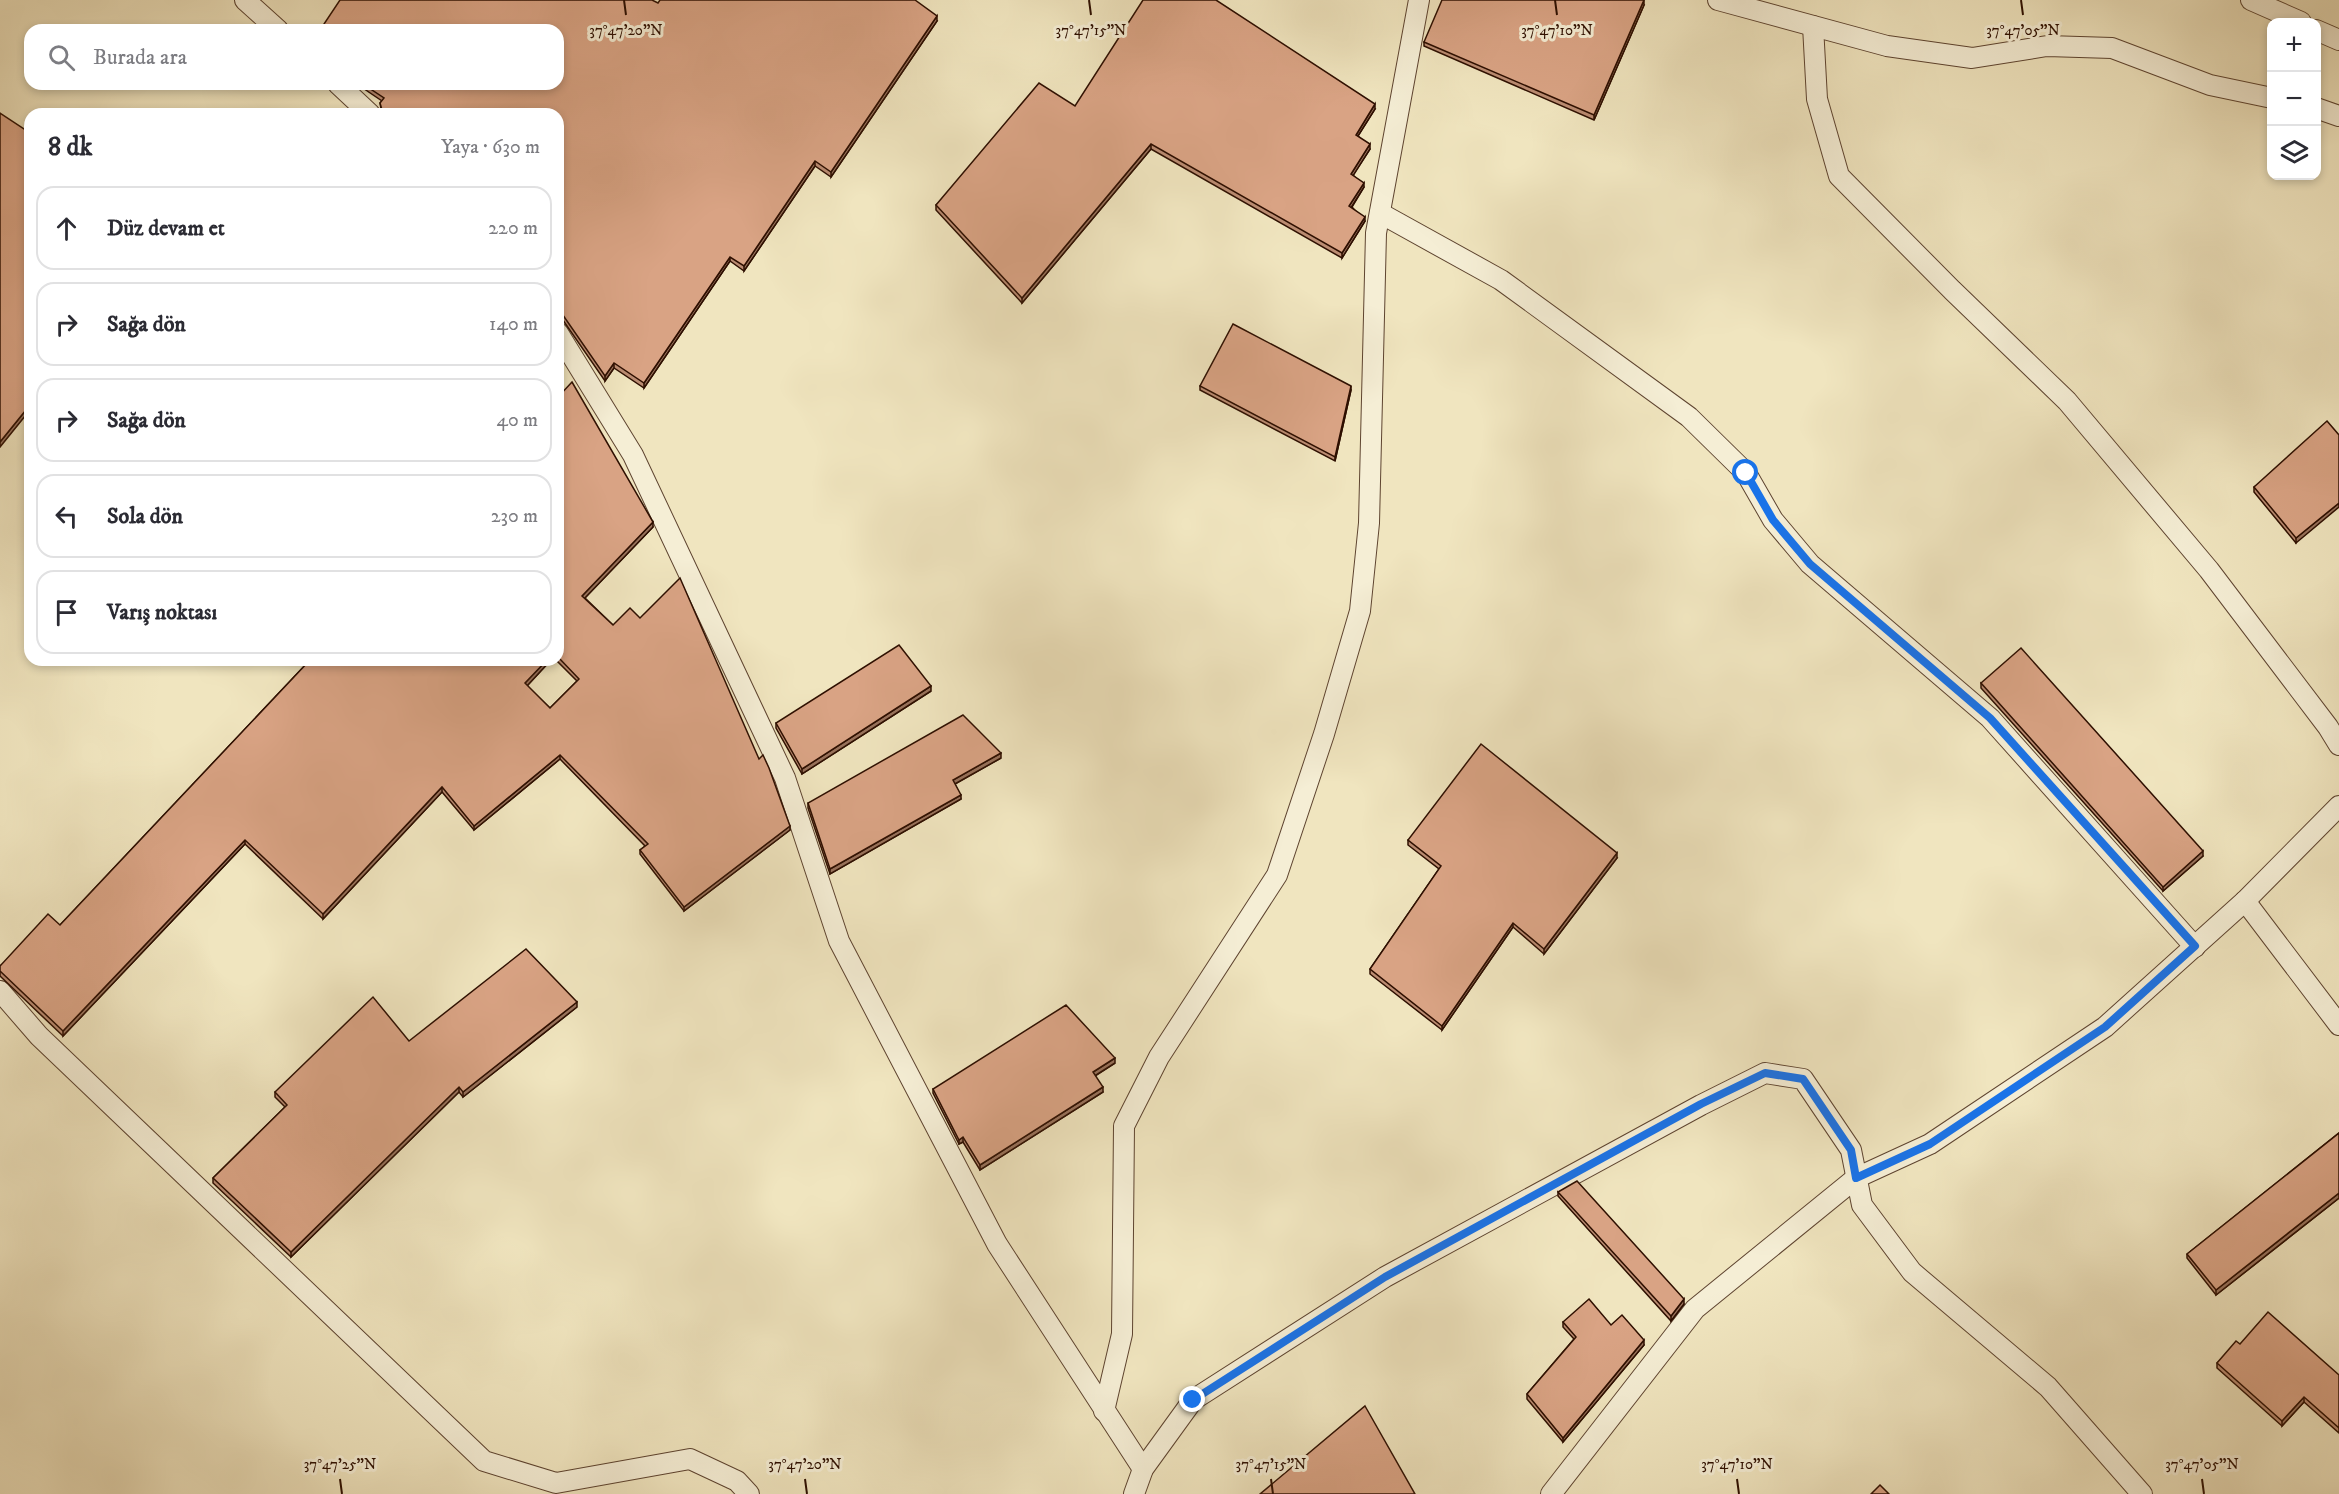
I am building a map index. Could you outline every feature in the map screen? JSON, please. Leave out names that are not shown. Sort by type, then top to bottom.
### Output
[{"type":"street","points":[[245,0],[271,24]]},
{"type":"street","points":[[1104,1411],[1122,1334],[1125,1126],[1159,1057],[1277,875],[1324,734],[1360,611],[1369,524],[1376,232],[1419,0]]},
{"type":"street","points":[[1718,0],[1887,46],[1972,58],[2047,46],[2112,48],[2210,85],[2267,97]]},
{"type":"street","points":[[2252,0],[2292,18]]},
{"type":"street","points":[[1813,26],[1817,99],[1839,176],[2067,401],[2209,570],[2339,745]]},
{"type":"street","points":[[2321,32],[2339,40]]},
{"type":"street","points":[[344,90],[364,108]]},
{"type":"street","points":[[2321,110],[2339,116]]},
{"type":"street","points":[[1380,213],[1501,280],[1689,417],[1746,473],[1773,520],[1810,564],[1990,718],[2195,946]]},
{"type":"street","points":[[564,343],[633,455],[785,778],[839,941],[997,1244],[1143,1469]]},
{"type":"street","points":[[1551,1494],[1695,1309],[1856,1178],[1930,1144],[2105,1027],[2246,901],[2339,806]]},
{"type":"street","points":[[2246,901],[2339,1025]]},
{"type":"street","points":[[0,991],[39,1036],[484,1461],[556,1482],[690,1459],[737,1481],[749,1494]]},
{"type":"street","points":[[1134,1494],[1143,1469],[1193,1400],[1375,1283],[1701,1104],[1765,1073],[1803,1079],[1851,1150],[1862,1205],[1912,1272],[2048,1387],[2142,1494]]},
{"type":"building","points":[[340,0],[652,0],[658,3],[660,0],[915,0],[937,16],[831,172],[815,161],[744,266],[730,257],[644,383],[614,363],[605,376],[564,317],[564,108],[381,108],[380,103],[384,98],[372,90],[564,90],[564,24],[324,24]]},
{"type":"building","points":[[1143,0],[1216,0],[1375,104],[1356,135],[1370,144],[1351,174],[1364,183],[1349,206],[1365,217],[1342,253],[1151,144],[1022,298],[936,205],[1039,83],[1075,106]]},
{"type":"building","points":[[1442,0],[1644,0],[1594,115],[1424,42]]},
{"type":"building","points":[[0,113],[24,129],[24,412],[0,442]]},
{"type":"building","points":[[1233,324],[1351,386],[1335,457],[1200,386]]},
{"type":"building","points":[[572,382],[653,522],[582,596],[613,625],[630,608],[640,618],[680,578],[759,759],[763,755],[769,768],[790,826],[684,907],[640,850],[648,844],[560,755],[474,826],[442,787],[323,914],[245,840],[63,1031],[0,971],[0,966],[48,914],[60,925],[304,666],[541,666],[525,683],[550,708],[579,679],[564,663],[564,391]]},
{"type":"building","points":[[2327,421],[2339,435],[2339,503],[2296,538],[2254,487]]},
{"type":"building","points":[[899,645],[931,686],[802,769],[776,723]]},
{"type":"building","points":[[2021,648],[2203,851],[2163,887],[1981,683]]},
{"type":"building","points":[[963,715],[1001,753],[953,780],[961,795],[830,869],[808,803]]},
{"type":"building","points":[[1481,744],[1617,853],[1544,949],[1513,923],[1442,1026],[1370,969],[1441,866],[1408,840]]},
{"type":"building","points":[[526,949],[577,1002],[463,1092],[459,1087],[291,1252],[213,1178],[287,1105],[275,1092],[373,997],[409,1041]]},
{"type":"building","points":[[1066,1005],[1115,1058],[1093,1072],[1103,1087],[980,1165],[963,1137],[959,1140],[933,1089]]},
{"type":"building","points":[[2339,1133],[2339,1193],[2216,1290],[2187,1254]]},
{"type":"building","points":[[1577,1181],[1684,1299],[1671,1316],[1558,1192]]},
{"type":"building","points":[[1589,1299],[1611,1325],[1622,1315],[1644,1340],[1563,1438],[1527,1394],[1576,1337],[1563,1322]]},
{"type":"building","points":[[2268,1312],[2339,1375],[2339,1428],[2304,1397],[2282,1421],[2217,1363],[2236,1341],[2240,1344]]},
{"type":"building","points":[[1365,1406],[1415,1494],[1260,1494]]},
{"type":"building","points":[[1880,1485],[1889,1494],[1871,1494]]},
{"type":"route","points":[[1193,1400],[1385,1277],[1701,1104],[1765,1073],[1803,1079],[1851,1150],[1856,1178],[1930,1144],[2105,1027],[2195,946],[1990,718],[1810,564],[1773,520],[1746,473]]}]
